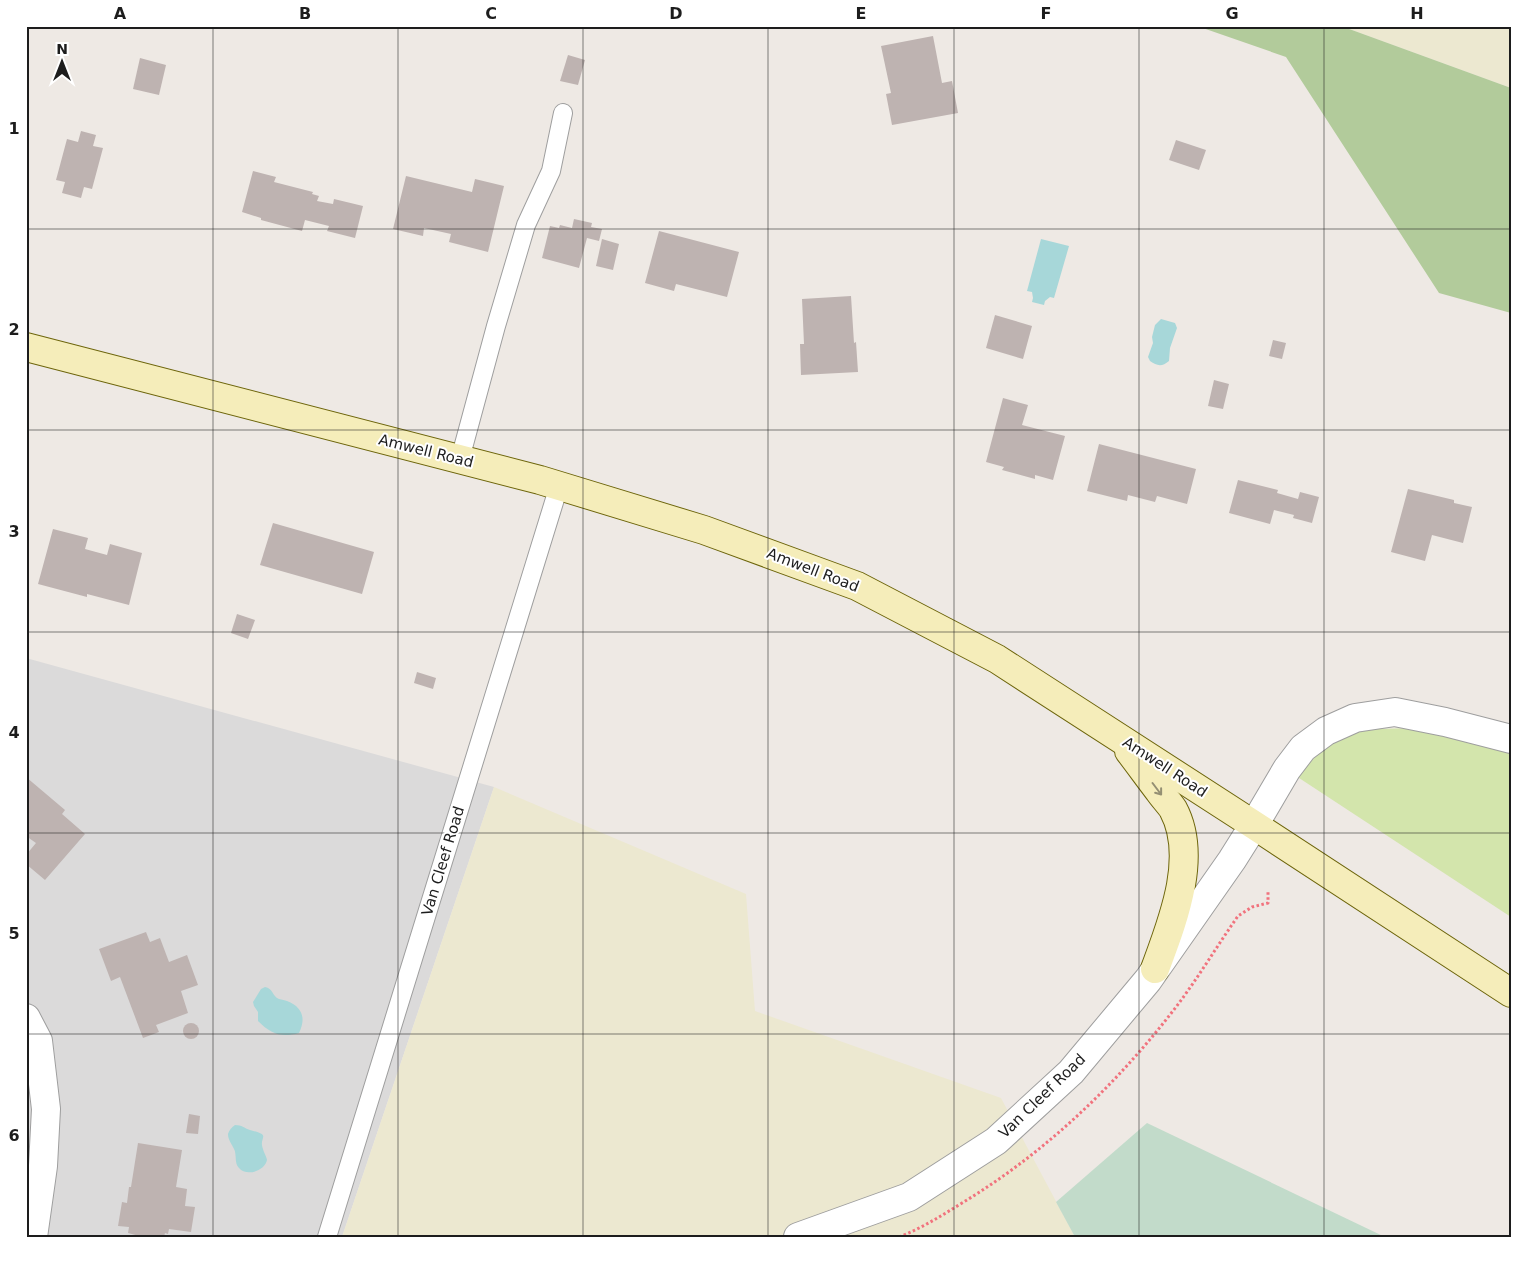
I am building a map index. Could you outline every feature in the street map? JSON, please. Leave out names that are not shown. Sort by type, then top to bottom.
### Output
[{"type":"main road","name":"Amwell Road","points":[[26,347],[559,486],[704,530],[857,586],[998,659],[1511,993]]},
{"type":"main road","points":[[1117,736],[1173,808],[1183,840],[1183,863],[1176,910],[1155,969]]},
{"type":"street","name":"Van Cleef Road","points":[[798,1237],[909,1197],[996,1141],[1071,1072],[1155,969],[1232,860],[1287,769],[1303,748],[1326,731],[1355,718],[1395,712],[1445,722],[1511,739]]},
{"type":"street","points":[[26,1018],[38,1041],[46,1109],[44,1166],[33,1237]]},
{"type":"lane","points":[[460,459],[526,225],[551,170],[563,113]]},
{"type":"lane","name":"Van Cleef Road","points":[[327,1237],[559,486]]},
{"type":"shaded area","points":[[1341,26],[1511,26],[1511,88]]},
{"type":"shaded area","points":[[26,658],[494,787],[342,1237],[26,1237]]},
{"type":"shaded area","points":[[494,787],[746,894],[755,1011],[1001,1098],[1075,1237],[342,1237]]},
{"type":"green space","points":[[1197,26],[1341,26],[1511,88],[1511,313],[1439,293],[1286,57]]},
{"type":"green space","points":[[1449,727],[1511,743],[1511,917],[1296,776],[1343,730]]},
{"type":"green space","points":[[1147,1123],[1385,1237],[1075,1237],[1056,1202]]},
{"type":"water","points":[[1041,239],[1069,246],[1054,298],[1050,297],[1045,301],[1044,305],[1032,302],[1032,292],[1027,291]]},
{"type":"water","points":[[1161,319],[1175,323],[1177,328],[1170,348],[1169,361],[1160,365],[1150,361],[1148,357],[1153,343],[1152,337],[1155,325]]},
{"type":"water","points":[[265,987],[270,989],[277,998],[292,1004],[300,1010],[302,1023],[299,1033],[277,1034],[267,1029],[258,1021],[258,1012],[253,1002],[261,989]]},
{"type":"water","points":[[235,1125],[263,1135],[262,1145],[267,1160],[263,1167],[255,1172],[242,1171],[237,1166],[235,1151],[228,1134]]},
{"type":"building","points":[[933,36],[942,83],[952,81],[958,113],[892,125],[886,94],[891,93],[881,46]]},
{"type":"building","points":[[568,55],[585,60],[578,85],[560,81]]},
{"type":"building","points":[[140,58],[166,65],[159,95],[133,89]]},
{"type":"building","points":[[81,131],[96,135],[93,146],[103,148],[92,189],[84,187],[81,198],[62,193],[65,182],[56,180],[67,139],[78,142]]},
{"type":"building","points":[[1176,140],[1206,150],[1199,170],[1169,160]]},
{"type":"building","points":[[253,171],[276,177],[274,182],[313,192],[312,194],[319,196],[317,201],[333,204],[334,199],[363,206],[355,238],[327,231],[329,226],[305,220],[302,231],[261,220],[261,218],[242,212]]},
{"type":"building","points":[[406,176],[472,192],[475,179],[504,186],[488,252],[449,242],[451,234],[424,228],[423,236],[393,229]]},
{"type":"building","points":[[574,219],[592,223],[591,227],[602,229],[599,241],[587,238],[579,268],[542,258],[550,226],[559,228],[560,225],[572,228]]},
{"type":"building","points":[[659,231],[739,252],[727,297],[676,284],[674,291],[645,283]]},
{"type":"building","points":[[602,239],[619,244],[613,270],[596,266]]},
{"type":"building","points":[[851,296],[858,372],[801,375],[800,344],[804,344],[802,299]]},
{"type":"building","points":[[995,315],[1032,326],[1023,359],[986,348]]},
{"type":"building","points":[[1273,340],[1286,343],[1282,359],[1269,356]]},
{"type":"building","points":[[1214,380],[1229,384],[1223,409],[1208,406]]},
{"type":"building","points":[[1003,398],[1028,405],[1022,425],[1065,436],[1053,480],[1035,475],[1035,479],[1002,470],[1004,467],[986,462]]},
{"type":"building","points":[[1099,444],[1196,469],[1187,504],[1157,496],[1155,502],[1128,495],[1127,501],[1087,491]]},
{"type":"building","points":[[1238,480],[1278,490],[1277,493],[1298,499],[1300,492],[1319,497],[1312,523],[1293,518],[1294,515],[1274,510],[1270,524],[1229,513]]},
{"type":"building","points":[[1408,489],[1454,500],[1454,503],[1472,507],[1463,543],[1432,535],[1425,561],[1391,552]]},
{"type":"building","points":[[273,523],[374,552],[362,594],[260,565]]},
{"type":"building","points":[[53,529],[88,538],[85,549],[107,555],[110,544],[142,553],[129,605],[87,594],[87,597],[38,584]]},
{"type":"building","points":[[237,614],[255,620],[248,639],[231,633]]},
{"type":"building","points":[[417,672],[436,678],[433,689],[414,683]]},
{"type":"building","points":[[26,777],[65,810],[62,814],[85,834],[45,880],[26,864],[26,855],[36,843],[26,836]]},
{"type":"building","points":[[146,932],[150,942],[160,938],[169,962],[187,955],[198,985],[181,991],[188,1013],[156,1025],[159,1032],[143,1038],[120,977],[111,981],[99,949]]},
{"type":"building","points":[[188,1023],[194,1023],[199,1028],[197,1037],[188,1039],[183,1034],[183,1028]]},
{"type":"building","points":[[189,1114],[200,1116],[198,1134],[186,1133]]},
{"type":"building","points":[[138,1143],[182,1150],[176,1187],[187,1189],[185,1206],[195,1207],[191,1232],[169,1229],[168,1234],[165,1233],[164,1237],[143,1237],[128,1233],[129,1227],[118,1226],[122,1202],[127,1203],[129,1187],[131,1187]]}]
